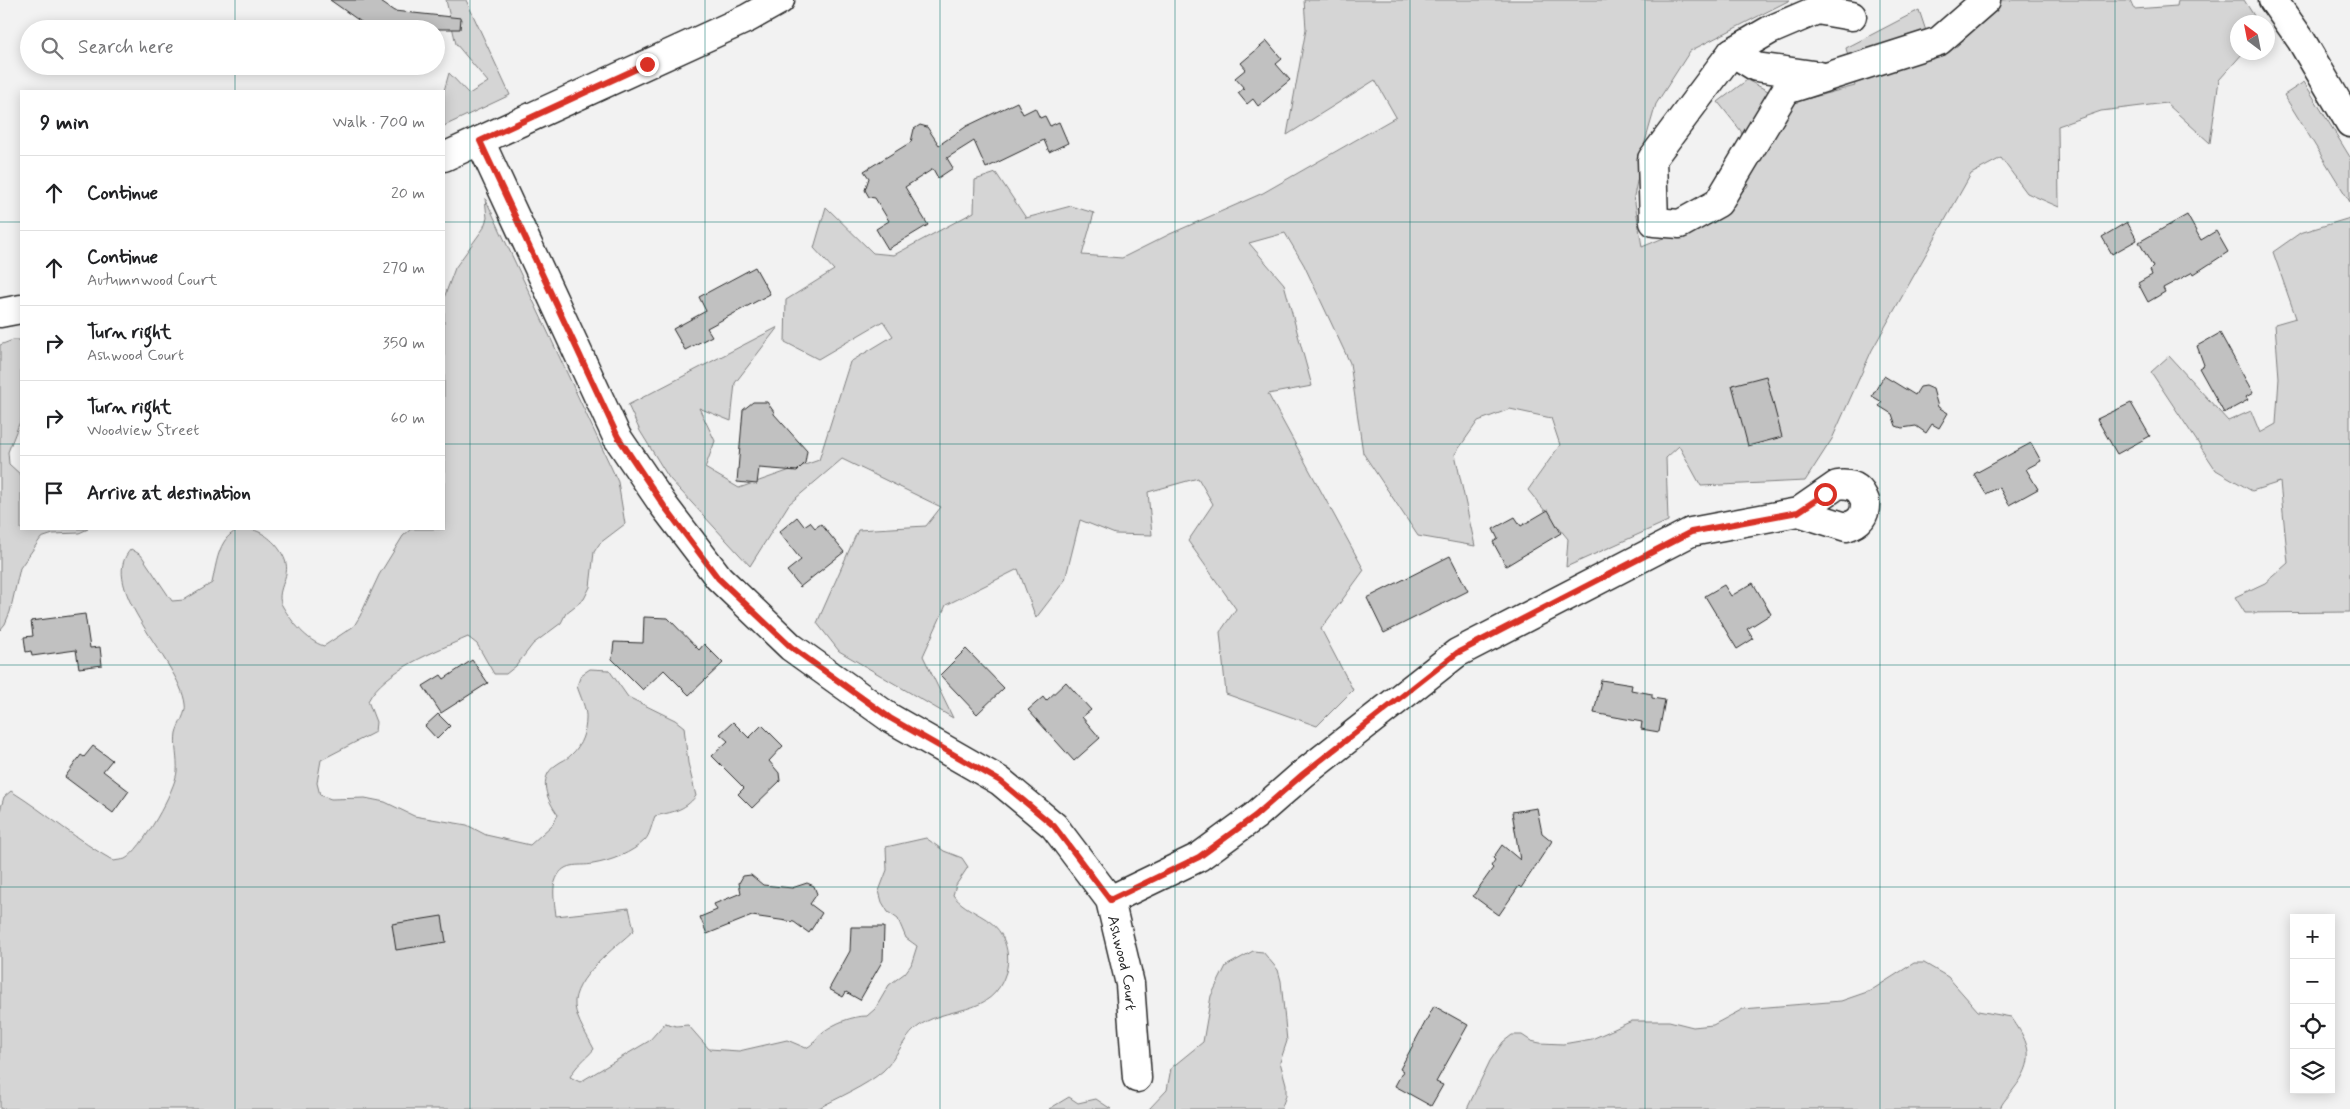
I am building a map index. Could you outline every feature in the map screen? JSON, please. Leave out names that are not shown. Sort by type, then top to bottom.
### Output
[{"type":"street","points":[[445,157],[748,18],[780,0]]},
{"type":"street","points":[[1852,16],[1817,10],[1770,30],[1732,52],[1652,159],[1654,222],[1680,224],[1718,203],[1786,90],[1939,41],[1986,0]]},
{"type":"street","points":[[2272,0],[2301,40],[2350,123]]},
{"type":"street","points":[[1732,52],[1756,67],[1826,77]]},
{"type":"street","name":"Ashwood Court","points":[[480,141],[618,437],[664,506],[718,578],[791,647],[890,718],[1000,781],[1054,826],[1110,900],[1130,984],[1137,1078]]},
{"type":"street","points":[[0,314],[20,309]]},
{"type":"street","points":[[1110,900],[1199,857],[1255,816],[1303,774],[1457,653],[1691,532],[1798,512]]},
{"type":"shaded area","points":[[446,0],[466,0],[510,95],[445,126],[444,90],[449,73],[469,94],[488,82],[456,44]]},
{"type":"shaded area","points":[[1304,0],[1790,0],[1690,51],[1656,104],[1645,142],[1634,196],[1642,247],[1720,214],[1748,186],[1741,131],[1718,102],[1747,80],[1791,103],[1855,86],[1846,48],[1919,10],[1933,52],[1996,0],[2130,0],[2134,9],[2177,6],[2178,0],[2244,0],[2254,15],[2230,15],[2230,60],[2237,60],[2219,80],[2210,143],[2166,103],[2101,111],[2058,126],[2059,207],[2027,193],[2001,158],[1971,174],[1872,350],[1832,439],[1805,481],[1701,486],[1679,446],[1666,458],[1668,521],[1566,567],[1568,539],[1528,490],[1560,445],[1551,418],[1510,409],[1478,421],[1455,454],[1475,546],[1418,536],[1363,453],[1350,363],[1304,265],[1285,233],[1249,243],[1284,284],[1312,386],[1268,394],[1364,570],[1321,629],[1353,690],[1317,726],[1226,694],[1220,632],[1236,609],[1188,541],[1213,504],[1198,478],[1148,492],[1152,535],[1115,534],[1080,520],[1065,580],[1036,618],[1018,569],[946,605],[923,656],[953,718],[839,651],[817,623],[858,530],[926,526],[941,507],[842,459],[789,504],[750,566],[669,478],[640,431],[628,405],[778,327],[735,383],[731,421],[699,408],[715,441],[705,468],[739,488],[819,460],[850,362],[893,336],[883,321],[818,359],[785,342],[786,300],[834,270],[814,248],[826,207],[873,253],[894,255],[974,212],[975,180],[996,173],[1026,218],[1071,206],[1094,213],[1082,255],[1122,258],[1170,234],[1263,193],[1396,117],[1375,80],[1287,135],[1306,29]]},
{"type":"shaded area","points":[[2304,82],[2350,157],[2350,202],[2284,95]]},
{"type":"shaded area","points":[[485,198],[618,482],[625,524],[600,543],[594,552],[590,587],[584,599],[566,613],[561,623],[533,644],[516,666],[506,674],[494,674],[477,644],[468,637],[427,655],[386,680],[368,701],[376,722],[375,732],[321,760],[317,783],[320,795],[331,799],[365,798],[385,802],[414,816],[467,825],[486,835],[530,845],[552,825],[558,815],[550,803],[546,789],[547,776],[550,770],[575,751],[584,733],[586,715],[577,686],[581,675],[590,669],[609,670],[628,697],[675,720],[684,727],[688,763],[696,796],[682,808],[655,816],[647,838],[634,849],[607,861],[566,867],[558,875],[555,882],[556,916],[629,908],[634,930],[597,964],[580,985],[576,996],[575,1006],[578,1017],[594,1049],[570,1077],[580,1082],[649,1041],[665,1023],[676,1026],[688,1025],[709,1049],[739,1051],[787,1040],[806,1048],[818,1036],[833,1026],[850,1019],[867,1016],[875,1009],[889,985],[905,973],[911,965],[917,946],[906,938],[898,919],[888,912],[882,902],[879,891],[887,870],[886,847],[926,838],[944,851],[962,858],[968,867],[956,885],[953,895],[965,906],[993,924],[999,930],[1005,942],[1008,964],[999,987],[990,997],[979,1004],[927,1021],[915,1029],[883,1071],[860,1087],[817,1109],[0,1109],[0,811],[4,797],[11,791],[114,861],[125,859],[140,844],[157,819],[175,780],[177,771],[176,733],[185,711],[185,704],[180,687],[131,603],[124,583],[123,565],[131,549],[141,555],[172,601],[184,600],[212,583],[220,551],[224,542],[231,534],[240,530],[258,532],[274,543],[281,551],[285,560],[287,566],[281,590],[281,601],[283,607],[300,630],[318,644],[324,646],[354,626],[379,575],[403,536],[410,530],[445,530],[445,295],[455,268],[483,229],[487,218]]},
{"type":"shaded area","points":[[2350,218],[2350,612],[2245,613],[2235,597],[2265,583],[2288,563],[2280,482],[2252,491],[2216,470],[2151,372],[2169,356],[2228,421],[2251,411],[2260,433],[2276,424],[2279,378],[2275,324],[2296,318],[2273,252],[2300,233]]},
{"type":"shaded area","points":[[13,340],[20,340],[20,422],[8,452],[9,464],[20,474],[20,530],[86,530],[79,533],[53,534],[41,538],[20,568],[10,612],[0,630],[0,345]]},
{"type":"shaded area","points":[[1253,951],[1263,952],[1278,970],[1281,981],[1287,1041],[1280,1062],[1286,1084],[1286,1096],[1281,1109],[1149,1109],[1167,1090],[1171,1068],[1203,1042],[1211,996],[1226,966]]},
{"type":"shaded area","points":[[1914,963],[1924,963],[1948,977],[1978,1011],[2011,1017],[2018,1027],[2026,1045],[2028,1062],[2020,1080],[2000,1109],[1467,1109],[1490,1061],[1503,1042],[1512,1035],[1522,1035],[1531,1041],[1540,1043],[1563,1044],[1592,1039],[1632,1021],[1669,1021],[1693,1027],[1713,1025],[1743,1009],[1841,1001],[1870,991]]},
{"type":"shaded area","points":[[1069,1097],[1078,1103],[1096,1099],[1111,1109],[1049,1109]]},
{"type":"building","points":[[330,0],[378,0],[394,11],[461,18],[460,29],[445,29],[445,20],[358,20]]},
{"type":"building","points":[[1267,41],[1282,59],[1276,64],[1290,80],[1258,106],[1253,99],[1247,104],[1238,93],[1244,88],[1235,78],[1246,69],[1241,63]]},
{"type":"building","points":[[1017,102],[1023,114],[1035,108],[1040,118],[1045,116],[1050,126],[1059,122],[1068,143],[1049,152],[1044,140],[986,168],[974,141],[947,158],[953,168],[938,178],[933,169],[905,187],[928,225],[888,249],[876,229],[889,221],[875,198],[869,197],[865,190],[869,178],[864,171],[911,142],[914,129],[920,125],[927,127],[939,145],[967,126]]},
{"type":"building","points":[[2187,215],[2201,240],[2216,231],[2228,252],[2194,274],[2193,272],[2163,288],[2165,292],[2148,302],[2138,283],[2152,275],[2150,270],[2153,267],[2139,242]]},
{"type":"building","points":[[2127,222],[2137,240],[2112,254],[2102,237]]},
{"type":"building","points":[[755,267],[770,294],[707,328],[712,336],[685,350],[673,329],[706,311],[699,297]]},
{"type":"building","points":[[2220,333],[2253,393],[2246,397],[2248,400],[2224,413],[2199,368],[2204,365],[2197,346]]},
{"type":"building","points":[[1766,376],[1782,437],[1748,446],[1732,385]]},
{"type":"building","points":[[1884,376],[1915,395],[1920,387],[1926,386],[1933,389],[1938,407],[1948,413],[1939,428],[1932,424],[1926,433],[1916,426],[1902,428],[1896,426],[1892,414],[1879,406],[1882,402],[1872,396]]},
{"type":"building","points":[[753,402],[767,402],[774,414],[807,451],[805,463],[797,471],[759,468],[757,484],[737,482],[743,410]]},
{"type":"building","points":[[2131,403],[2150,436],[2117,454],[2097,419]]},
{"type":"building","points":[[2031,443],[2041,461],[2026,469],[2038,489],[2009,505],[1999,487],[1986,494],[1974,474]]},
{"type":"building","points":[[1548,510],[1561,533],[1506,566],[1493,542],[1498,539],[1493,529],[1515,517],[1521,526]]},
{"type":"building","points":[[797,517],[804,526],[810,522],[815,528],[821,524],[844,552],[800,587],[787,571],[801,560],[779,532]]},
{"type":"building","points":[[1450,556],[1468,591],[1384,633],[1367,598]]},
{"type":"building","points":[[1753,583],[1771,614],[1747,629],[1753,639],[1737,649],[1705,596],[1724,585],[1731,596]]},
{"type":"building","points":[[85,614],[90,648],[100,647],[102,665],[79,668],[76,650],[32,656],[31,651],[26,652],[24,637],[33,636],[31,621]]},
{"type":"building","points":[[644,617],[668,618],[699,650],[704,644],[723,663],[689,695],[664,670],[643,690],[612,659],[614,642],[643,643]]},
{"type":"building","points":[[966,649],[1004,688],[977,714],[940,675]]},
{"type":"building","points":[[472,660],[488,683],[441,713],[423,686],[441,675],[444,679]]},
{"type":"building","points":[[1601,680],[1632,685],[1631,690],[1652,694],[1652,698],[1665,700],[1659,732],[1641,729],[1642,722],[1594,713]]},
{"type":"building","points":[[1066,682],[1091,710],[1082,717],[1100,738],[1074,761],[1028,710],[1043,697],[1046,701]]},
{"type":"building","points":[[438,714],[450,726],[437,739],[425,726]]},
{"type":"building","points":[[733,722],[749,738],[762,725],[783,746],[769,761],[779,773],[780,781],[752,808],[738,794],[744,788],[712,756],[728,741],[720,734]]},
{"type":"building","points":[[93,746],[112,760],[103,771],[129,791],[113,813],[65,777],[81,755],[84,757]]},
{"type":"building","points":[[1537,808],[1542,833],[1552,841],[1521,888],[1519,886],[1499,915],[1473,896],[1493,868],[1491,866],[1495,860],[1493,858],[1502,845],[1520,860],[1512,812]]},
{"type":"building","points":[[751,875],[763,885],[792,888],[807,883],[814,886],[817,894],[810,904],[822,913],[809,933],[794,922],[752,916],[707,934],[700,917],[717,910],[714,904],[741,893],[739,883],[743,876]]},
{"type":"building","points":[[442,916],[446,942],[396,950],[392,924]]},
{"type":"building","points":[[851,927],[884,927],[883,960],[860,1000],[846,992],[843,997],[829,989],[850,951]]},
{"type":"building","points":[[1434,1006],[1468,1025],[1436,1082],[1443,1085],[1431,1106],[1395,1086],[1403,1071],[1400,1069]]},
{"type":"route","points":[[647,64],[480,141],[618,437],[664,506],[718,578],[791,647],[890,718],[1000,781],[1054,826],[1110,900],[1199,857],[1255,816],[1303,774],[1457,653],[1691,532],[1798,512],[1825,494]]}]
